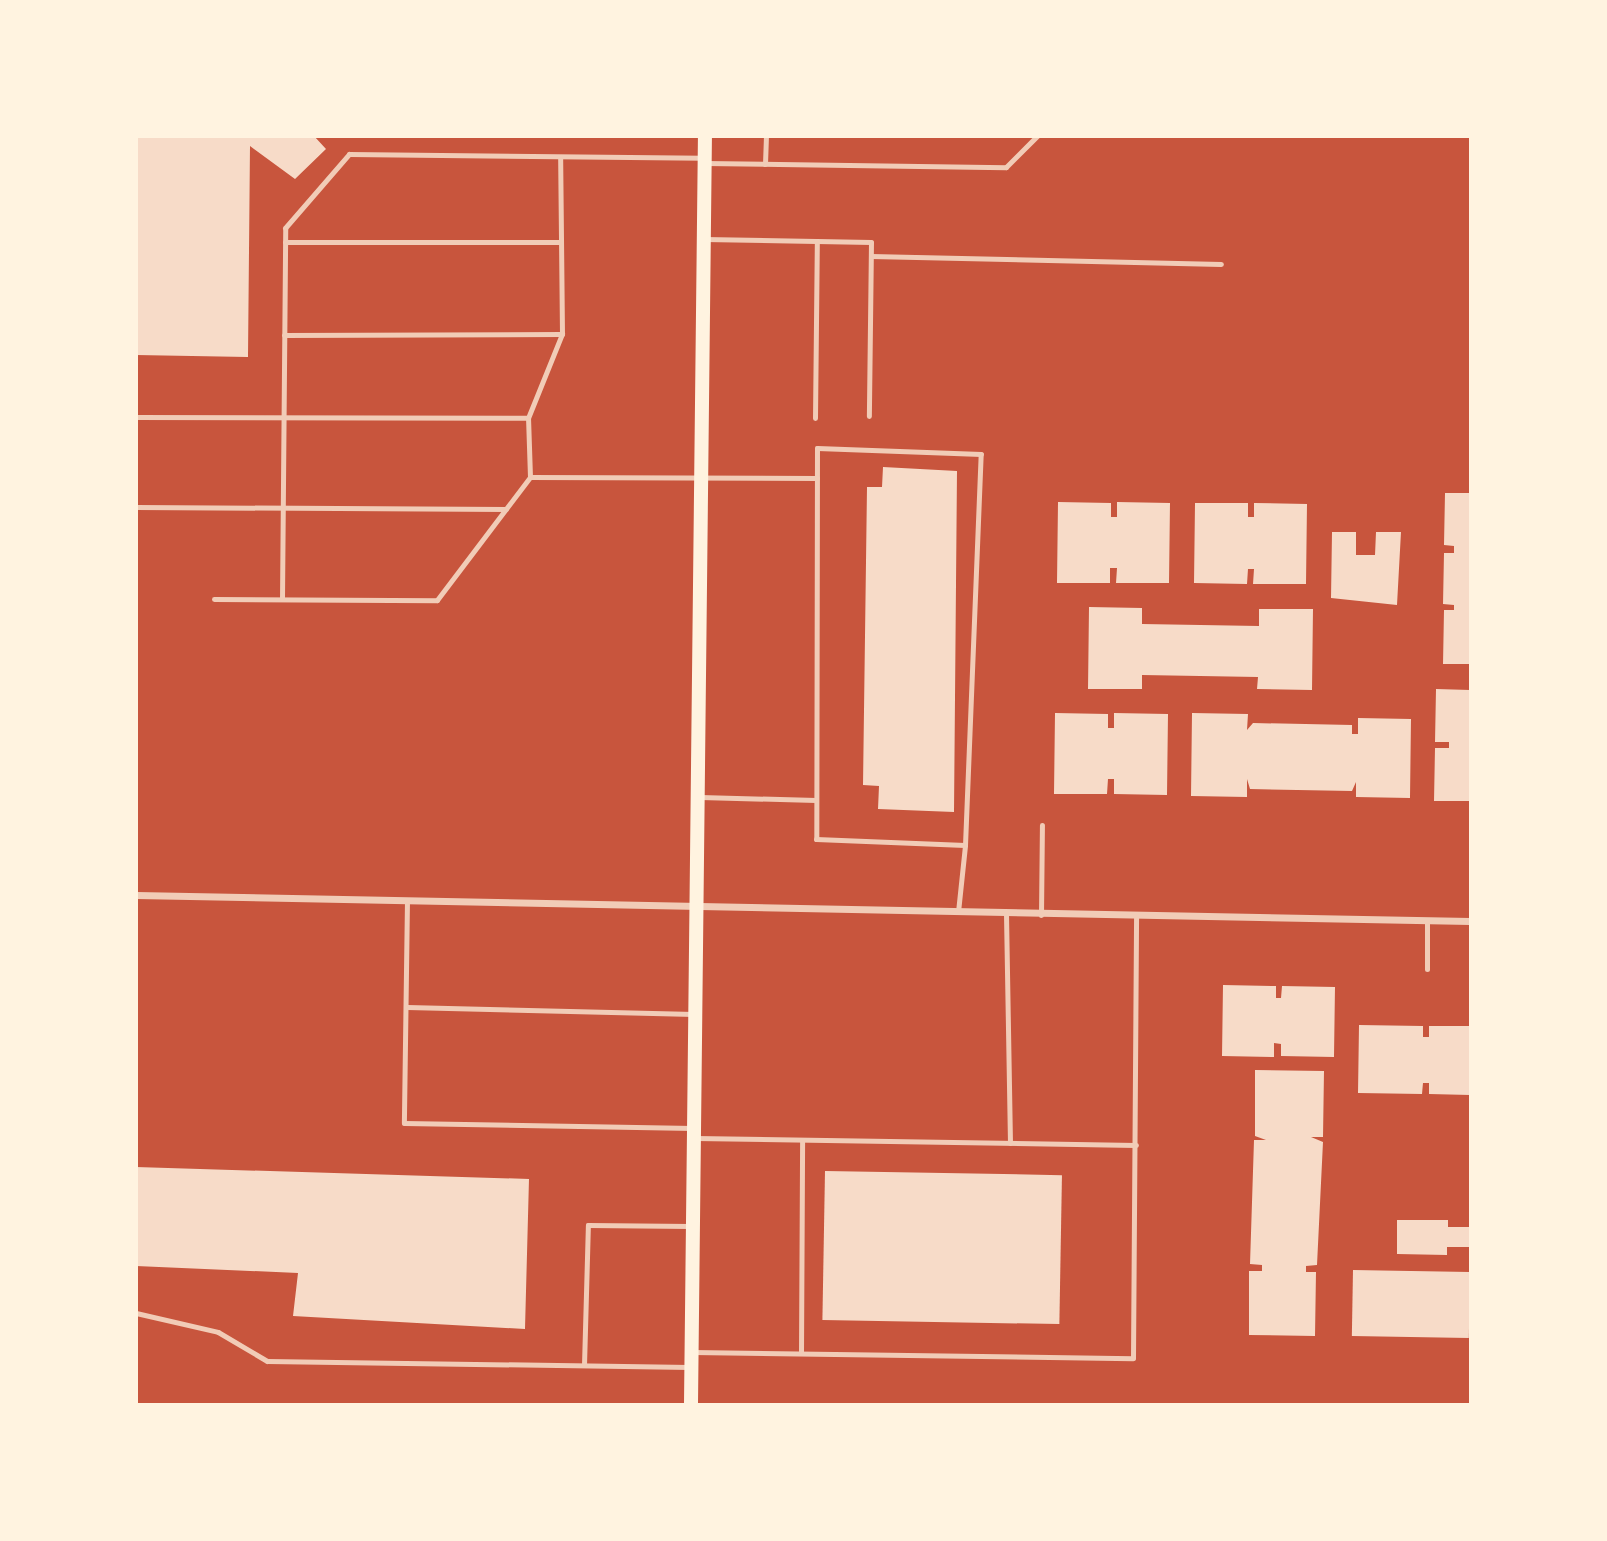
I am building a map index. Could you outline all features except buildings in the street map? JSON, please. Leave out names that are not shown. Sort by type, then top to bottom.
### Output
[{"type":"main road","points":[[691,1405],[705,136]]},
{"type":"street","points":[[136,895],[697,909],[1471,921]]},
{"type":"lane","points":[[765,164],[766,136]]},
{"type":"lane","points":[[282,599],[285,228],[349,154],[560,156],[765,164],[1006,167],[1037,136]]},
{"type":"lane","points":[[214,600],[437,600],[530,477],[528,418],[562,334],[560,156]]},
{"type":"lane","points":[[704,239],[871,242],[869,416]]},
{"type":"lane","points":[[815,418],[817,241]]},
{"type":"lane","points":[[285,242],[561,242]]},
{"type":"lane","points":[[871,256],[1221,264]]},
{"type":"lane","points":[[284,335],[562,334]]},
{"type":"lane","points":[[136,417],[528,418]]},
{"type":"lane","points":[[958,913],[965,845],[981,454],[817,448],[816,839],[965,845]]},
{"type":"lane","points":[[530,477],[702,473],[817,478]]},
{"type":"lane","points":[[136,507],[506,509]]},
{"type":"lane","points":[[698,797],[816,800]]},
{"type":"lane","points":[[1041,915],[1042,825]]},
{"type":"lane","points":[[407,900],[404,1123],[695,1133],[802,1140],[1136,1145]]},
{"type":"lane","points":[[1006,914],[1010,1143]]},
{"type":"lane","points":[[692,1352],[1133,1358],[1136,916]]},
{"type":"lane","points":[[1427,921],[1427,970]]},
{"type":"lane","points":[[407,1007],[696,1014]]},
{"type":"lane","points":[[801,1353],[802,1140]]},
{"type":"lane","points":[[584,1365],[588,1225],[694,1226]]},
{"type":"lane","points":[[136,1313],[218,1332],[267,1361],[692,1367]]}]
